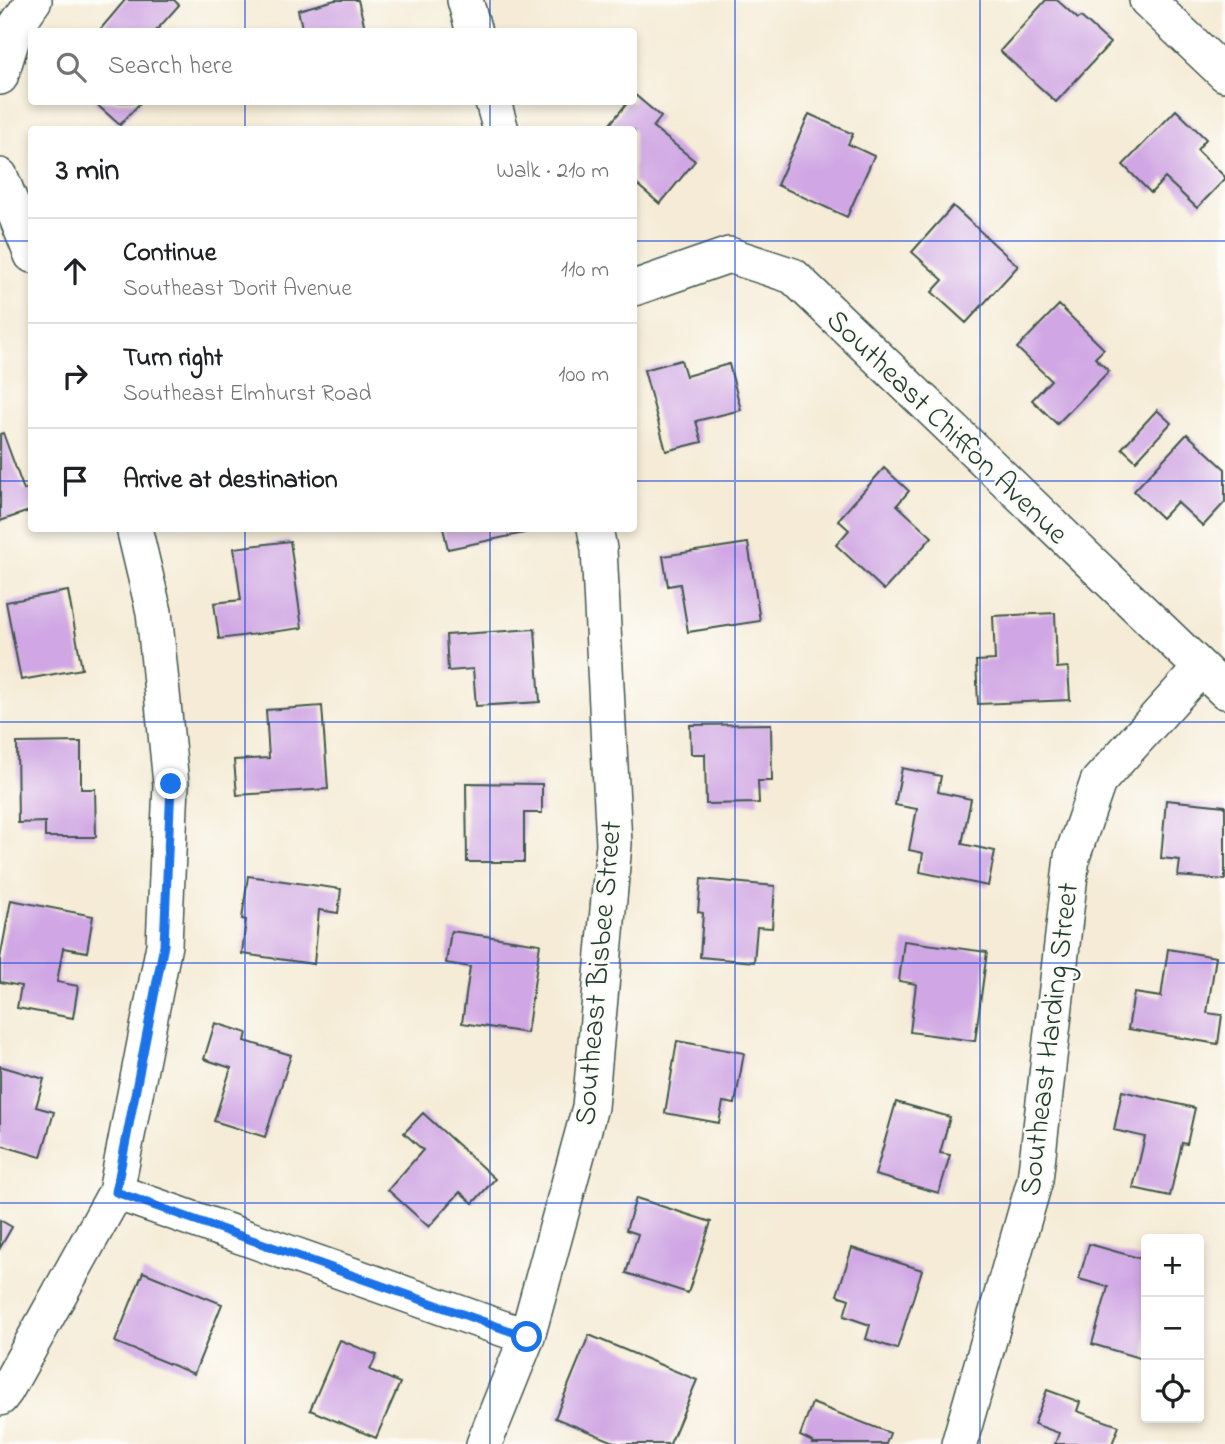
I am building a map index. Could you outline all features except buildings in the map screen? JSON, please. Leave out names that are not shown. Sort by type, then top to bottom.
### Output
[{"type":"street","points":[[465,0],[473,28]]},
{"type":"street","points":[[1147,0],[1225,74]]},
{"type":"street","points":[[0,77],[17,15]]},
{"type":"street","points":[[494,105],[500,126]]},
{"type":"street","points":[[0,176],[28,245]]},
{"type":"street","name":"Southeast Chiffon Avenue","points":[[637,287],[729,256],[793,276],[1213,680]]},
{"type":"street","points":[[0,1398],[116,1192],[164,945],[171,784],[154,612],[135,532]]},
{"type":"street","name":"Southeast Bisbee Street","points":[[484,1444],[527,1337],[590,1107],[614,844],[596,532]]},
{"type":"street","name":"Southeast Harding Street","points":[[959,1444],[1035,1180],[1072,858],[1098,782],[1213,680]]},
{"type":"street","points":[[116,1192],[527,1337]]},
{"type":"route","points":[[171,784],[164,945],[116,1192],[527,1337]]}]
